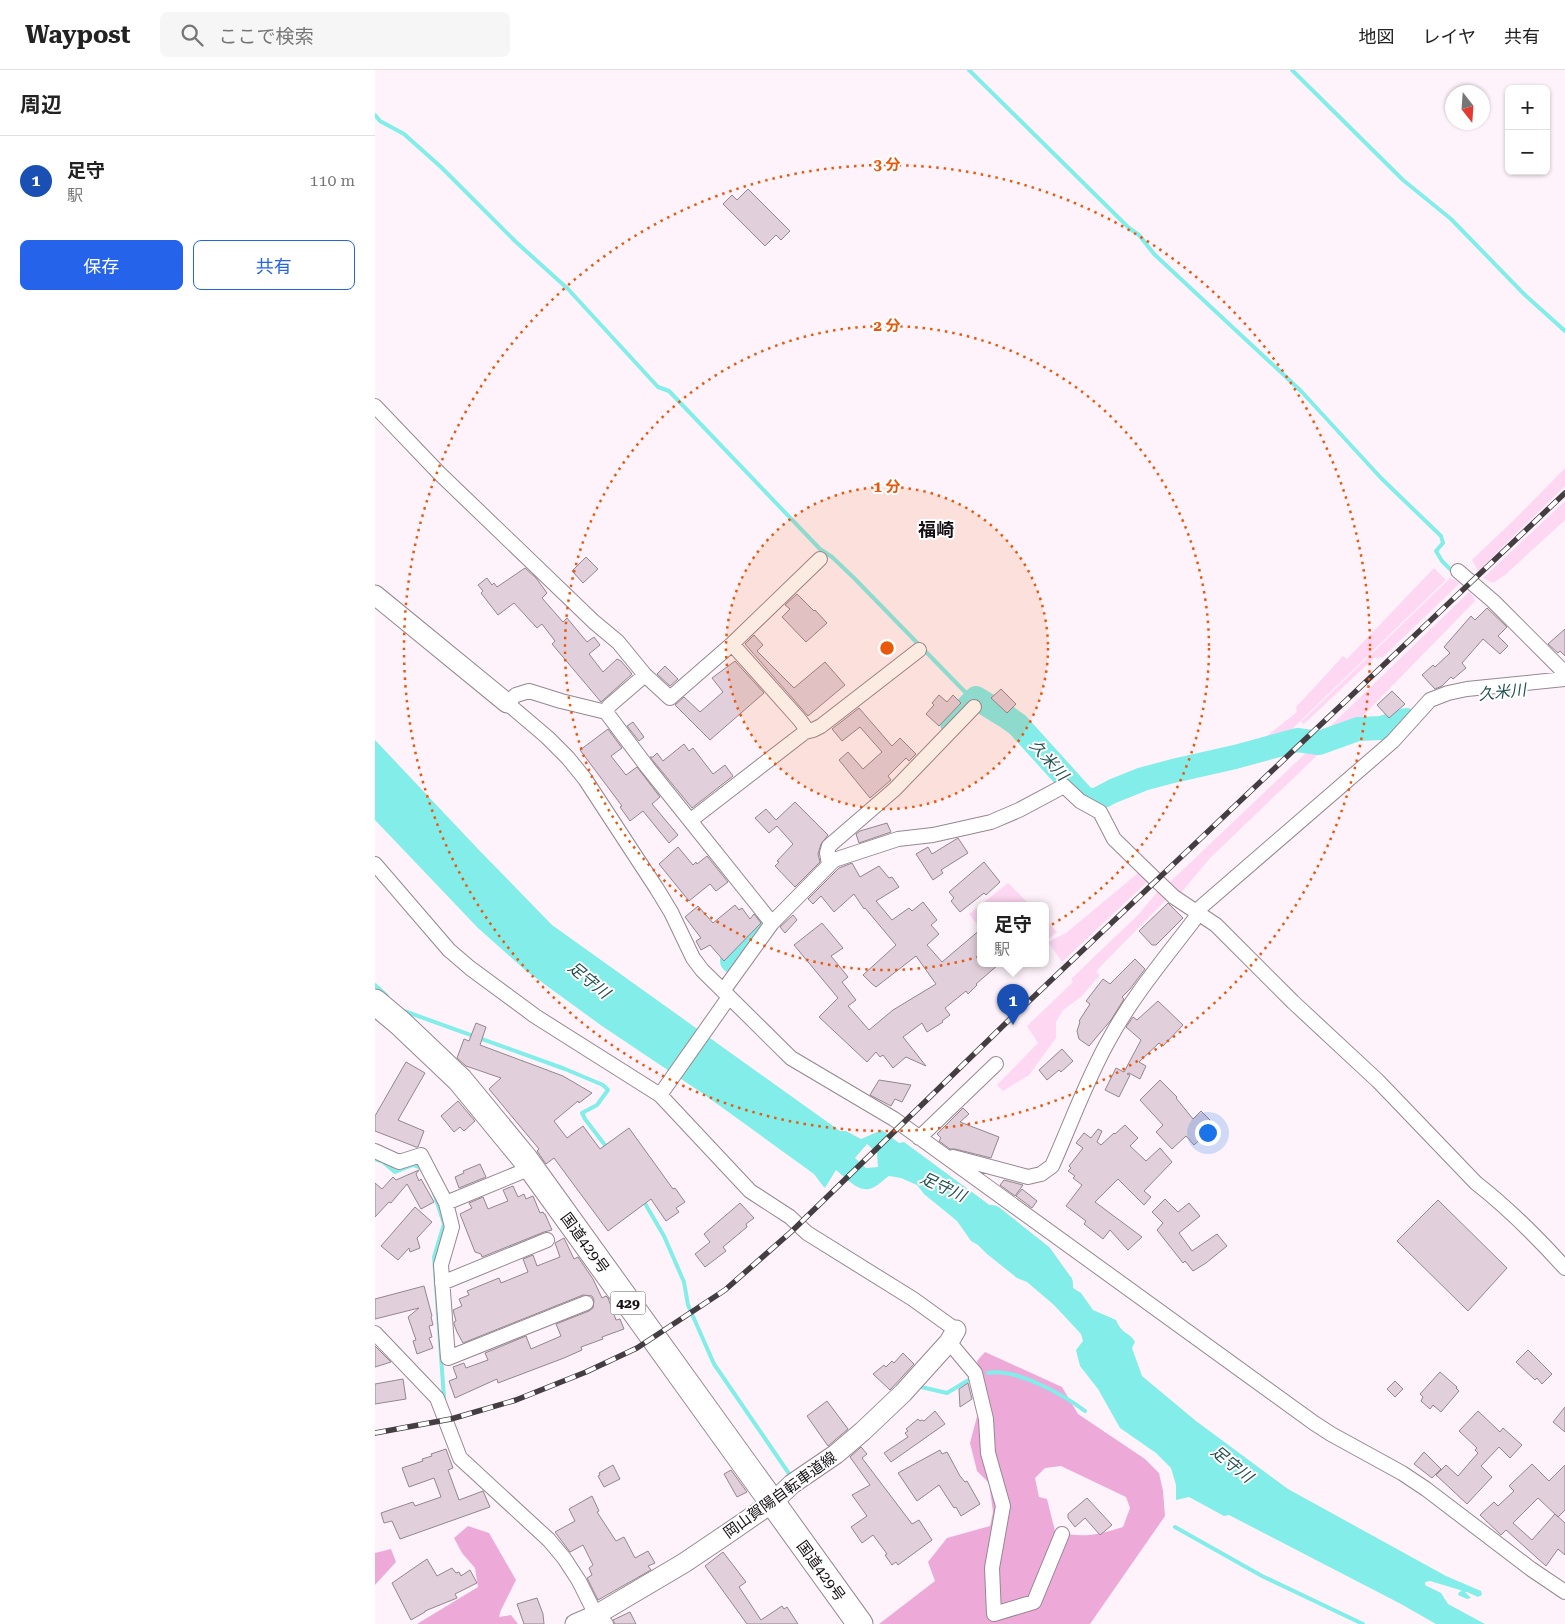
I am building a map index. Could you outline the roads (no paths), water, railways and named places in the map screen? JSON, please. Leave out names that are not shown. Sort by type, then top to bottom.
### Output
[{"type":"highway","name":"国道429号","points":[[375,1002],[401,1023],[460,1080],[531,1168],[860,1624]]},
{"type":"main road","points":[[375,596],[507,703]]},
{"type":"main road","name":"岡山賀陽自転車道線","points":[[575,1624],[601,1620],[772,1502],[792,1484],[836,1454],[903,1393],[953,1336]]},
{"type":"street","points":[[375,406],[439,473],[588,617],[618,642],[645,675],[670,698],[732,644],[820,558]]},
{"type":"street","points":[[1458,571],[1493,601],[1565,673]]},
{"type":"street","points":[[732,644],[808,731]]},
{"type":"street","points":[[691,820],[805,732],[821,726],[919,650]]},
{"type":"street","points":[[606,712],[609,706],[645,675]]},
{"type":"street","points":[[945,1155],[1028,1177],[1041,1174],[1052,1166],[1109,1038],[1194,920],[1201,907],[1393,741],[1430,700],[1448,693],[1467,689],[1565,679]]},
{"type":"street","points":[[772,923],[648,768],[606,712],[529,691],[516,696],[507,703],[547,737],[568,758],[585,780],[671,912],[693,958],[724,999],[791,1058],[894,1119],[1314,1423],[1402,1473],[1426,1489],[1531,1569],[1565,1592]]},
{"type":"street","points":[[829,864],[827,853],[829,846],[895,789],[974,707]]},
{"type":"street","points":[[661,1093],[772,923],[834,860],[899,838],[933,835],[991,822],[1019,810],[1064,786],[1081,801],[1100,812],[1114,839],[1166,890],[1217,925],[1293,1002],[1378,1081],[1476,1183],[1492,1195],[1565,1268]]},
{"type":"street","points":[[375,864],[449,950],[470,968],[535,1016],[661,1093],[750,1191],[790,1217],[807,1233],[913,1299],[953,1336],[975,1373],[986,1419],[988,1453],[1003,1506],[992,1568],[994,1614],[1034,1602],[1062,1534]]},
{"type":"street","points":[[919,1138],[996,1064]]},
{"type":"street","points":[[375,1151],[399,1162],[421,1155],[446,1203],[452,1227],[441,1265],[448,1358],[586,1303]]},
{"type":"street","points":[[446,1203],[531,1168]]},
{"type":"street","points":[[442,1283],[547,1240]]},
{"type":"street","points":[[375,1333],[437,1398],[460,1458],[549,1540],[579,1581],[601,1620]]},
{"type":"water","points":[[375,740],[552,925],[840,1131],[846,1131],[861,1139],[882,1130],[899,1143],[904,1142],[1018,1226],[1024,1234],[1015,1239],[1016,1244],[1033,1257],[1046,1257],[1058,1268],[1065,1270],[1068,1276],[1072,1278],[1073,1288],[1081,1293],[1093,1310],[1116,1320],[1118,1325],[1133,1339],[1135,1342],[1132,1348],[1142,1376],[1196,1421],[1288,1489],[1446,1576],[1481,1591],[1482,1595],[1478,1597],[1465,1592],[1471,1598],[1467,1599],[1458,1595],[1462,1591],[1460,1590],[1430,1581],[1425,1582],[1425,1585],[1441,1593],[1448,1604],[1485,1624],[1436,1624],[1229,1515],[1224,1516],[1189,1497],[1176,1500],[1176,1485],[1171,1468],[1156,1453],[1120,1428],[1098,1389],[1080,1366],[1076,1350],[1083,1341],[1081,1334],[1054,1305],[1027,1282],[1017,1278],[971,1241],[957,1221],[924,1194],[917,1185],[901,1178],[889,1176],[874,1187],[862,1189],[836,1170],[825,1188],[814,1174],[702,1093],[602,1026],[525,970],[478,928],[375,820]],"holes":[[[867,1144],[877,1153],[878,1167],[866,1168],[855,1158]]]},
{"type":"waterway","points":[[969,70],[1129,228],[1139,235],[1154,254],[1301,391],[1381,478],[1441,536],[1443,543],[1436,551],[1442,561],[1454,573]]},
{"type":"waterway","points":[[1292,70],[1403,180],[1451,219],[1525,295],[1565,331]]},
{"type":"waterway","points":[[375,115],[380,121],[404,134],[441,167],[516,242],[568,289],[658,387],[669,391],[820,549],[832,557],[854,578],[967,694],[976,698]]},
{"type":"waterway","name":"久米川","points":[[952,723],[976,698],[1018,725],[1084,798],[1094,801],[1143,779],[1173,771],[1297,740],[1319,743],[1358,729],[1382,728],[1406,720]]},
{"type":"waterway","name":"久米川","points":[[732,961],[767,923]]},
{"type":"waterway","points":[[375,985],[387,996]]},
{"type":"waterway","points":[[404,1011],[565,1069],[603,1085],[608,1090],[597,1105],[582,1113],[608,1149]]},
{"type":"waterway","points":[[375,1159],[383,1162],[395,1172],[413,1165],[421,1168],[423,1171]]},
{"type":"waterway","points":[[434,1193],[444,1224],[434,1257],[444,1398]]},
{"type":"waterway","points":[[643,1200],[664,1236],[684,1282],[688,1305],[714,1364],[792,1478]]},
{"type":"waterway","name":"足守川","points":[[992,1217],[1041,1256],[1061,1284]]},
{"type":"waterway","points":[[988,1373],[999,1372],[1025,1378],[1065,1397],[1085,1411]]},
{"type":"waterway","points":[[917,1386],[947,1393],[972,1378]]},
{"type":"waterway","points":[[1175,1527],[1262,1576],[1363,1624]]},
{"type":"railway","points":[[375,1433],[451,1419],[516,1400],[586,1372],[637,1348],[725,1290],[791,1232],[1007,1022],[1565,493]]},
{"type":"place","name":"足守","points":[[1013,1025]]},
{"type":"district","name":"福崎","points":[[936,529]]}]
